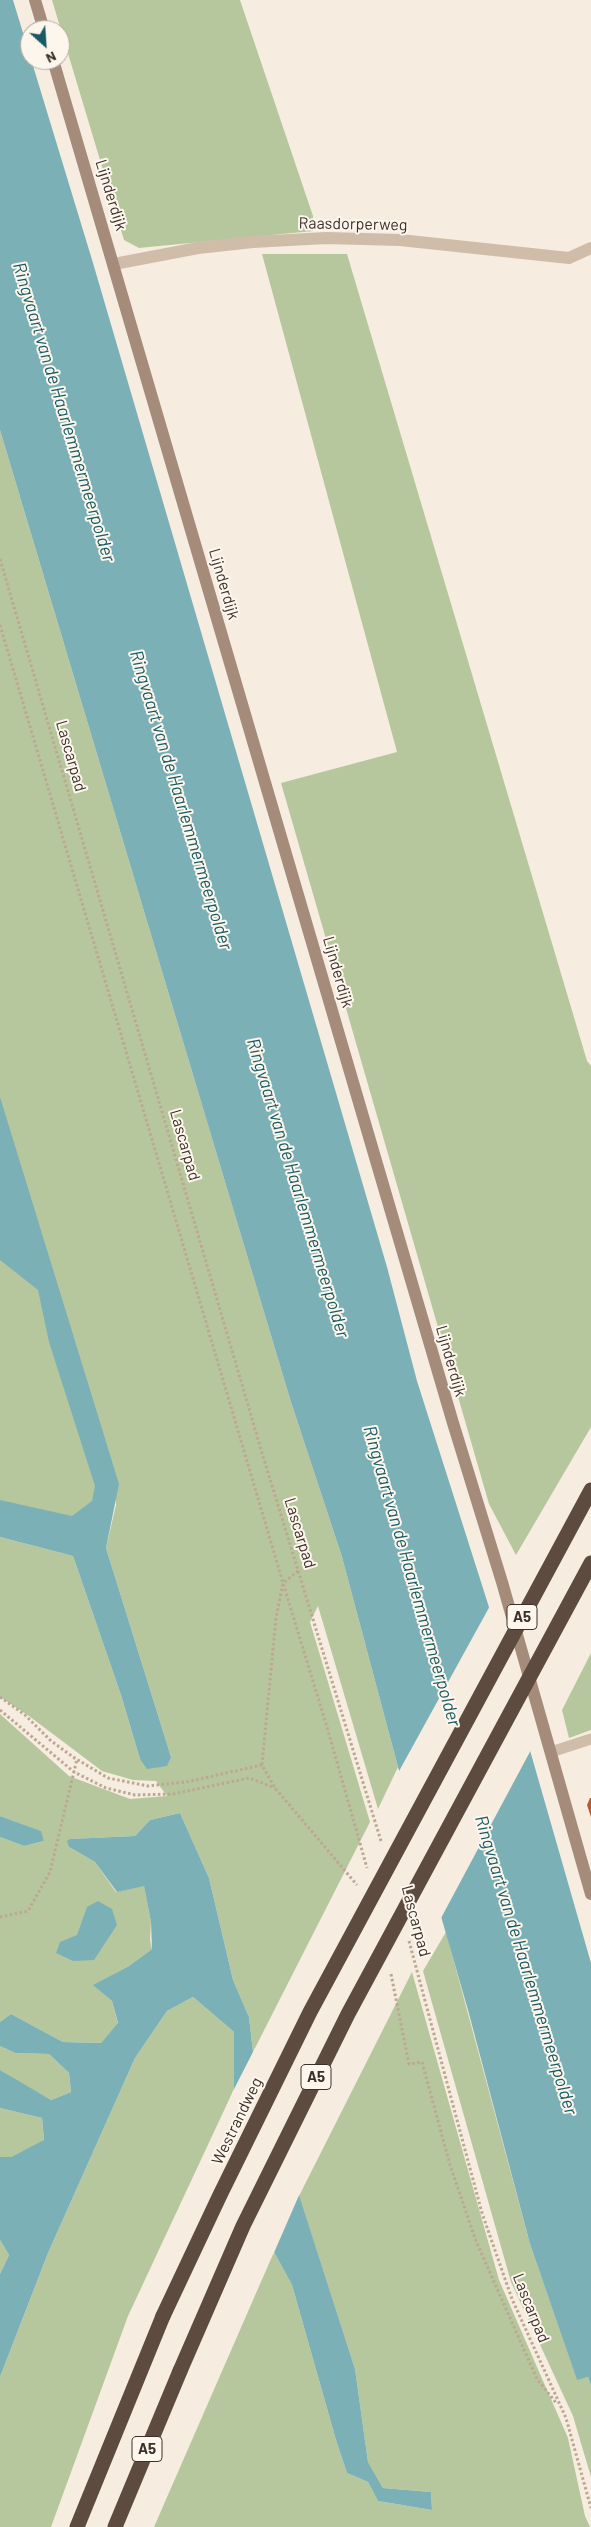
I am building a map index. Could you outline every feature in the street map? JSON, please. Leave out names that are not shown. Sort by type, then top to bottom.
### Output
[{"type":"highway","name":"Westrandweg","points":[[77,2527],[163,2316],[310,2012],[453,1743],[591,1490]]},
{"type":"highway","name":"A5","points":[[116,2527],[180,2371],[243,2226],[283,2144],[348,2014],[591,1563]]},
{"type":"street","points":[[35,0],[41,20]]},
{"type":"street","name":"Lijnderdijk","points":[[56,70],[551,1752],[591,1894]]},
{"type":"street","name":"Raasdorperweg","points":[[114,264],[207,247],[326,238],[400,240],[569,258],[591,248]]},
{"type":"lane","points":[[551,1752],[591,1739]]},
{"type":"path","name":"Lascarpad","points":[[0,559],[298,1571],[383,1846]]},
{"type":"path","points":[[0,625],[368,1871]]},
{"type":"path","points":[[298,1571],[283,1584],[276,1618],[262,1765],[275,1788],[361,1889]]},
{"type":"path","points":[[0,1697],[25,1715],[50,1740],[108,1778],[148,1786],[186,1782],[262,1765]]},
{"type":"path","points":[[0,1710],[74,1772],[106,1788],[135,1795],[173,1794],[249,1778],[275,1788]]},
{"type":"path","points":[[0,1917],[28,1911],[50,1872],[77,1759]]},
{"type":"path","name":"Lascarpad","points":[[405,1936],[409,1943],[482,2213],[512,2299],[560,2408],[578,2458],[591,2508]]},
{"type":"path","points":[[390,1967],[408,2064],[422,2062],[450,2165],[476,2242],[537,2379],[560,2408]]},
{"type":"green space","points":[[52,0],[240,0],[313,216],[313,231],[139,248],[124,240],[70,60],[70,20],[58,20]]},
{"type":"green space","points":[[262,254],[347,254],[587,1061],[591,1066],[591,1427],[516,1555],[489,1504],[281,783],[397,752]]},
{"type":"green space","points":[[0,430],[290,1399],[342,1557],[398,1767],[378,1809],[318,1606],[310,1622],[370,1822],[253,2052],[249,2017],[233,1980],[209,1878],[180,1813],[150,1820],[135,1836],[71,1839],[69,1847],[95,1862],[116,1892],[144,1885],[151,1922],[150,1940],[152,1949],[129,1966],[94,1985],[112,2001],[118,2024],[101,2043],[63,2042],[11,2014],[0,2022],[0,1837],[24,1846],[44,1841],[40,1831],[0,1816],[0,1714],[69,1776],[130,1799],[167,1796],[156,1781],[133,1780],[102,1771],[29,1716],[0,1697],[0,1537],[73,1556],[121,1695],[140,1759],[171,1757],[106,1548],[116,1505],[115,1483],[93,1521],[0,1514]]},
{"type":"green space","points":[[591,1653],[591,1730],[569,1738],[562,1710]]},
{"type":"green space","points":[[446,1932],[530,2244],[577,2379],[588,2377],[591,2386],[591,2477],[573,2416],[511,2282],[423,1971]]},
{"type":"green space","points":[[412,1972],[499,2280],[568,2438],[585,2516],[590,2527],[154,2527],[274,2252],[292,2285],[347,2473],[368,2482],[378,2501],[432,2510],[431,2492],[383,2488],[368,2462],[355,2369],[299,2196]]},
{"type":"green space","points":[[193,1997],[234,2032],[234,2089],[128,2316],[51,2527],[0,2527],[0,2377],[48,2253],[135,2058],[167,2011]]},
{"type":"green space","points":[[0,2046],[15,2053],[49,2054],[69,2073],[71,2092],[51,2100],[18,2082],[0,2070]]},
{"type":"green space","points":[[0,2108],[42,2118],[44,2141],[11,2157],[0,2157]]},
{"type":"green space","points":[[0,2240],[9,2255],[0,2274]]},
{"type":"water","name":"Ringvaart van de Haarlemmermeerpolder","points":[[0,0],[13,0],[20,23],[20,70],[34,70],[93,263],[387,1267],[417,1381],[488,1604],[591,1963],[591,2386],[588,2377],[577,2380],[530,2244],[468,2010],[398,1767],[342,1557],[290,1399],[0,430]]},
{"type":"water","points":[[0,1097],[119,1484],[106,1548],[171,1757],[167,1766],[147,1769],[140,1759],[121,1695],[73,1556],[0,1537],[0,1500],[72,1516],[92,1501],[95,1486],[49,1342],[38,1290],[0,1260]]},
{"type":"water","points":[[180,1813],[209,1878],[233,1980],[249,2017],[253,2052],[355,2369],[368,2462],[383,2488],[431,2492],[432,2510],[378,2501],[368,2482],[347,2473],[292,2285],[274,2252],[234,2089],[234,2032],[193,1997],[167,2011],[135,2058],[48,2253],[0,2377],[0,2274],[9,2255],[0,2240],[0,2157],[11,2157],[44,2140],[42,2118],[0,2108],[0,2070],[51,2100],[71,2092],[69,2073],[49,2054],[15,2053],[0,2046],[0,2022],[11,2014],[63,2042],[101,2043],[118,2023],[112,2001],[93,1985],[129,1966],[152,1949],[151,1922],[144,1886],[117,1892],[95,1862],[69,1847],[67,1841],[70,1839],[135,1836],[150,1820]]},
{"type":"water","points":[[0,1816],[41,1831],[44,1841],[24,1846],[0,1837]]},
{"type":"water","points":[[98,1901],[112,1909],[117,1925],[94,1960],[73,1961],[56,1953],[60,1942],[77,1935],[87,1907]]},
{"type":"pier","points":[[491,1604],[532,1748],[440,1920],[398,1773]]},
{"type":"pier","points":[[255,2048],[300,2193],[273,2255],[232,2093]]}]
